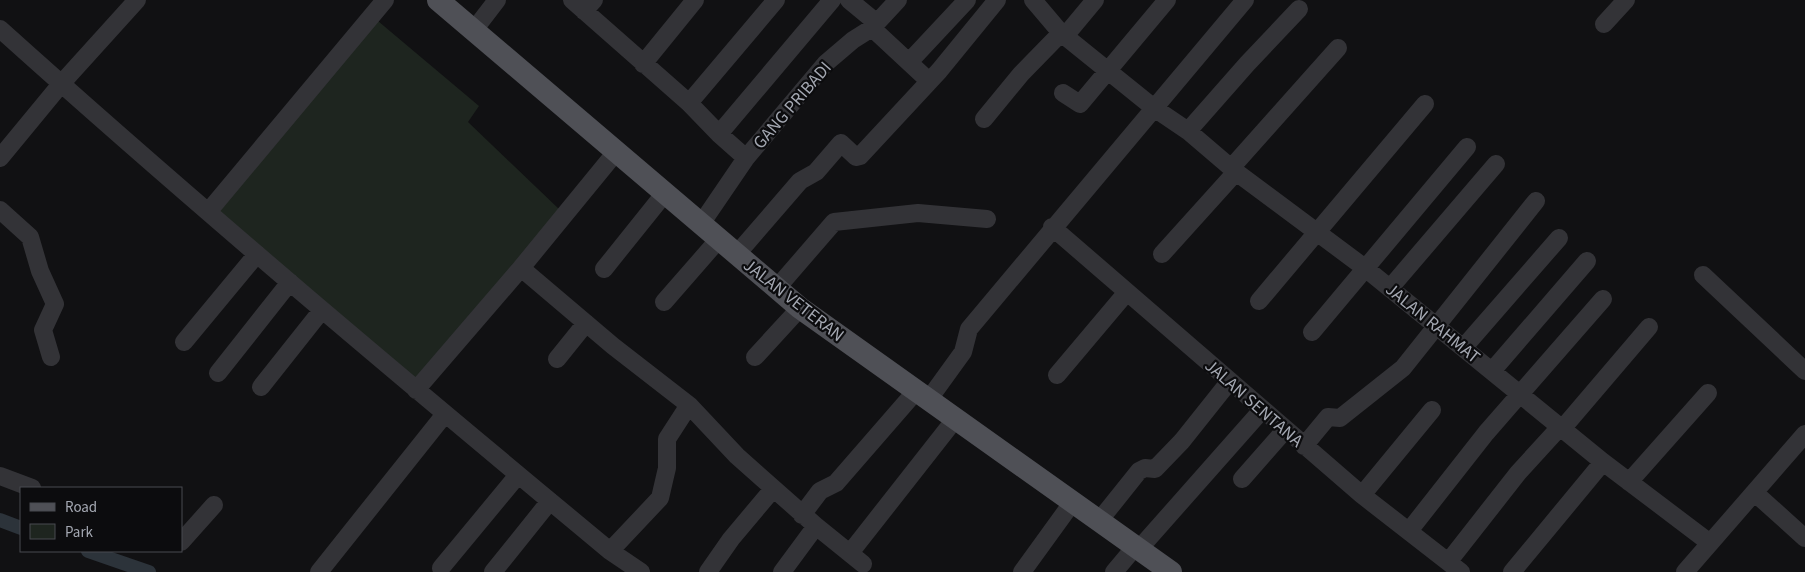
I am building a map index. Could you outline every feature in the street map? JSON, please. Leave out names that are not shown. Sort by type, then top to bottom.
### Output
[{"type":"main road","name":"JALAN VETERAN","points":[[438,0],[800,308],[1171,572]]},
{"type":"street","points":[[0,158],[61,84],[137,0]]},
{"type":"street","points":[[208,212],[385,0]]},
{"type":"street","points":[[474,30],[497,0]]},
{"type":"street","points":[[643,64],[695,0]]},
{"type":"street","points":[[689,103],[776,0]]},
{"type":"street","points":[[718,134],[832,0]]},
{"type":"street","points":[[849,0],[872,19],[872,28],[910,61],[929,81]]},
{"type":"street","name":"GANG PRIBADI","points":[[701,224],[746,158],[826,63],[872,28],[898,0]]},
{"type":"street","points":[[910,61],[967,0]]},
{"type":"street","points":[[737,254],[788,194],[810,174],[816,172],[841,143],[859,157],[929,81],[997,0]]},
{"type":"street","name":"JALAN RAHMAT","points":[[1033,0],[1063,35],[1154,108],[1188,131],[1234,170],[1365,268],[1603,462],[1710,543]]},
{"type":"street","points":[[984,118],[1020,74],[1063,35],[1095,0]]},
{"type":"street","points":[[1063,92],[1080,104],[1167,0]]},
{"type":"street","points":[[802,514],[820,490],[836,484],[963,352],[969,329],[1052,227],[1246,0]]},
{"type":"street","points":[[1604,24],[1626,0]]},
{"type":"street","points":[[583,4],[643,64],[689,103],[718,134],[746,158]]},
{"type":"street","points":[[1188,131],[1299,9]]},
{"type":"street","points":[[0,29],[208,212],[416,390],[610,551],[641,572]]},
{"type":"street","points":[[1162,254],[1338,48]]},
{"type":"street","points":[[1260,301],[1425,104]]},
{"type":"street","points":[[1312,332],[1468,147]]},
{"type":"street","points":[[416,390],[521,268],[616,152]]},
{"type":"street","points":[[1390,288],[1496,164]]},
{"type":"street","points":[[604,269],[665,193]]},
{"type":"street","points":[[1304,446],[1328,417],[1340,418],[1403,368],[1436,324],[1536,201]]},
{"type":"street","points":[[0,210],[30,237],[40,270],[54,304],[43,330],[51,357]]},
{"type":"street","points":[[776,289],[834,222],[918,213],[987,219]]},
{"type":"street","name":"JALAN SENTANA","points":[[1052,227],[1362,495],[1455,567]]},
{"type":"street","points":[[1464,347],[1559,238]]},
{"type":"street","points":[[664,302],[719,239]]},
{"type":"street","points":[[184,342],[257,254]]},
{"type":"street","points":[[1492,371],[1587,261]]},
{"type":"street","points":[[521,268],[586,323],[689,405],[737,456],[802,514],[857,559],[956,418]]},
{"type":"street","points":[[1703,275],[1805,371]]},
{"type":"street","points":[[218,373],[290,282]]},
{"type":"street","points":[[1057,375],[1127,292]]},
{"type":"street","points":[[1409,531],[1520,394],[1602,298]]},
{"type":"street","points":[[755,357],[800,308]]},
{"type":"street","points":[[261,387],[322,310]]},
{"type":"street","points":[[557,359],[586,323]]},
{"type":"street","points":[[1455,567],[1518,473],[1561,428],[1649,327]]},
{"type":"street","points":[[1099,521],[1139,471],[1145,468],[1155,470],[1171,454],[1230,382]]},
{"type":"street","points":[[1629,482],[1708,393]]},
{"type":"street","points":[[610,551],[660,498],[667,468],[667,439],[689,405]]},
{"type":"street","points":[[1114,572],[1262,410]]},
{"type":"street","points":[[1362,495],[1432,410]]},
{"type":"street","points":[[319,572],[445,414]]},
{"type":"street","points":[[1242,479],[1285,430]]},
{"type":"street","points":[[1685,572],[1805,434]]},
{"type":"street","points":[[1512,572],[1603,462]]},
{"type":"street","points":[[441,568],[518,475]]},
{"type":"street","points":[[0,476],[29,487]]},
{"type":"street","points":[[708,572],[731,539],[773,489]]},
{"type":"street","points":[[1755,493],[1805,538]]},
{"type":"street","points":[[493,572],[550,501]]},
{"type":"street","points":[[1022,572],[1072,502]]},
{"type":"street","points":[[182,541],[214,505]]},
{"type":"street","points":[[782,572],[816,526]]},
{"type":"green space","points":[[378,21],[479,106],[468,122],[560,210],[416,383],[218,213]]},
{"type":"waterway","points":[[0,520],[20,528]]},
{"type":"waterway","points":[[91,552],[149,572]]}]
